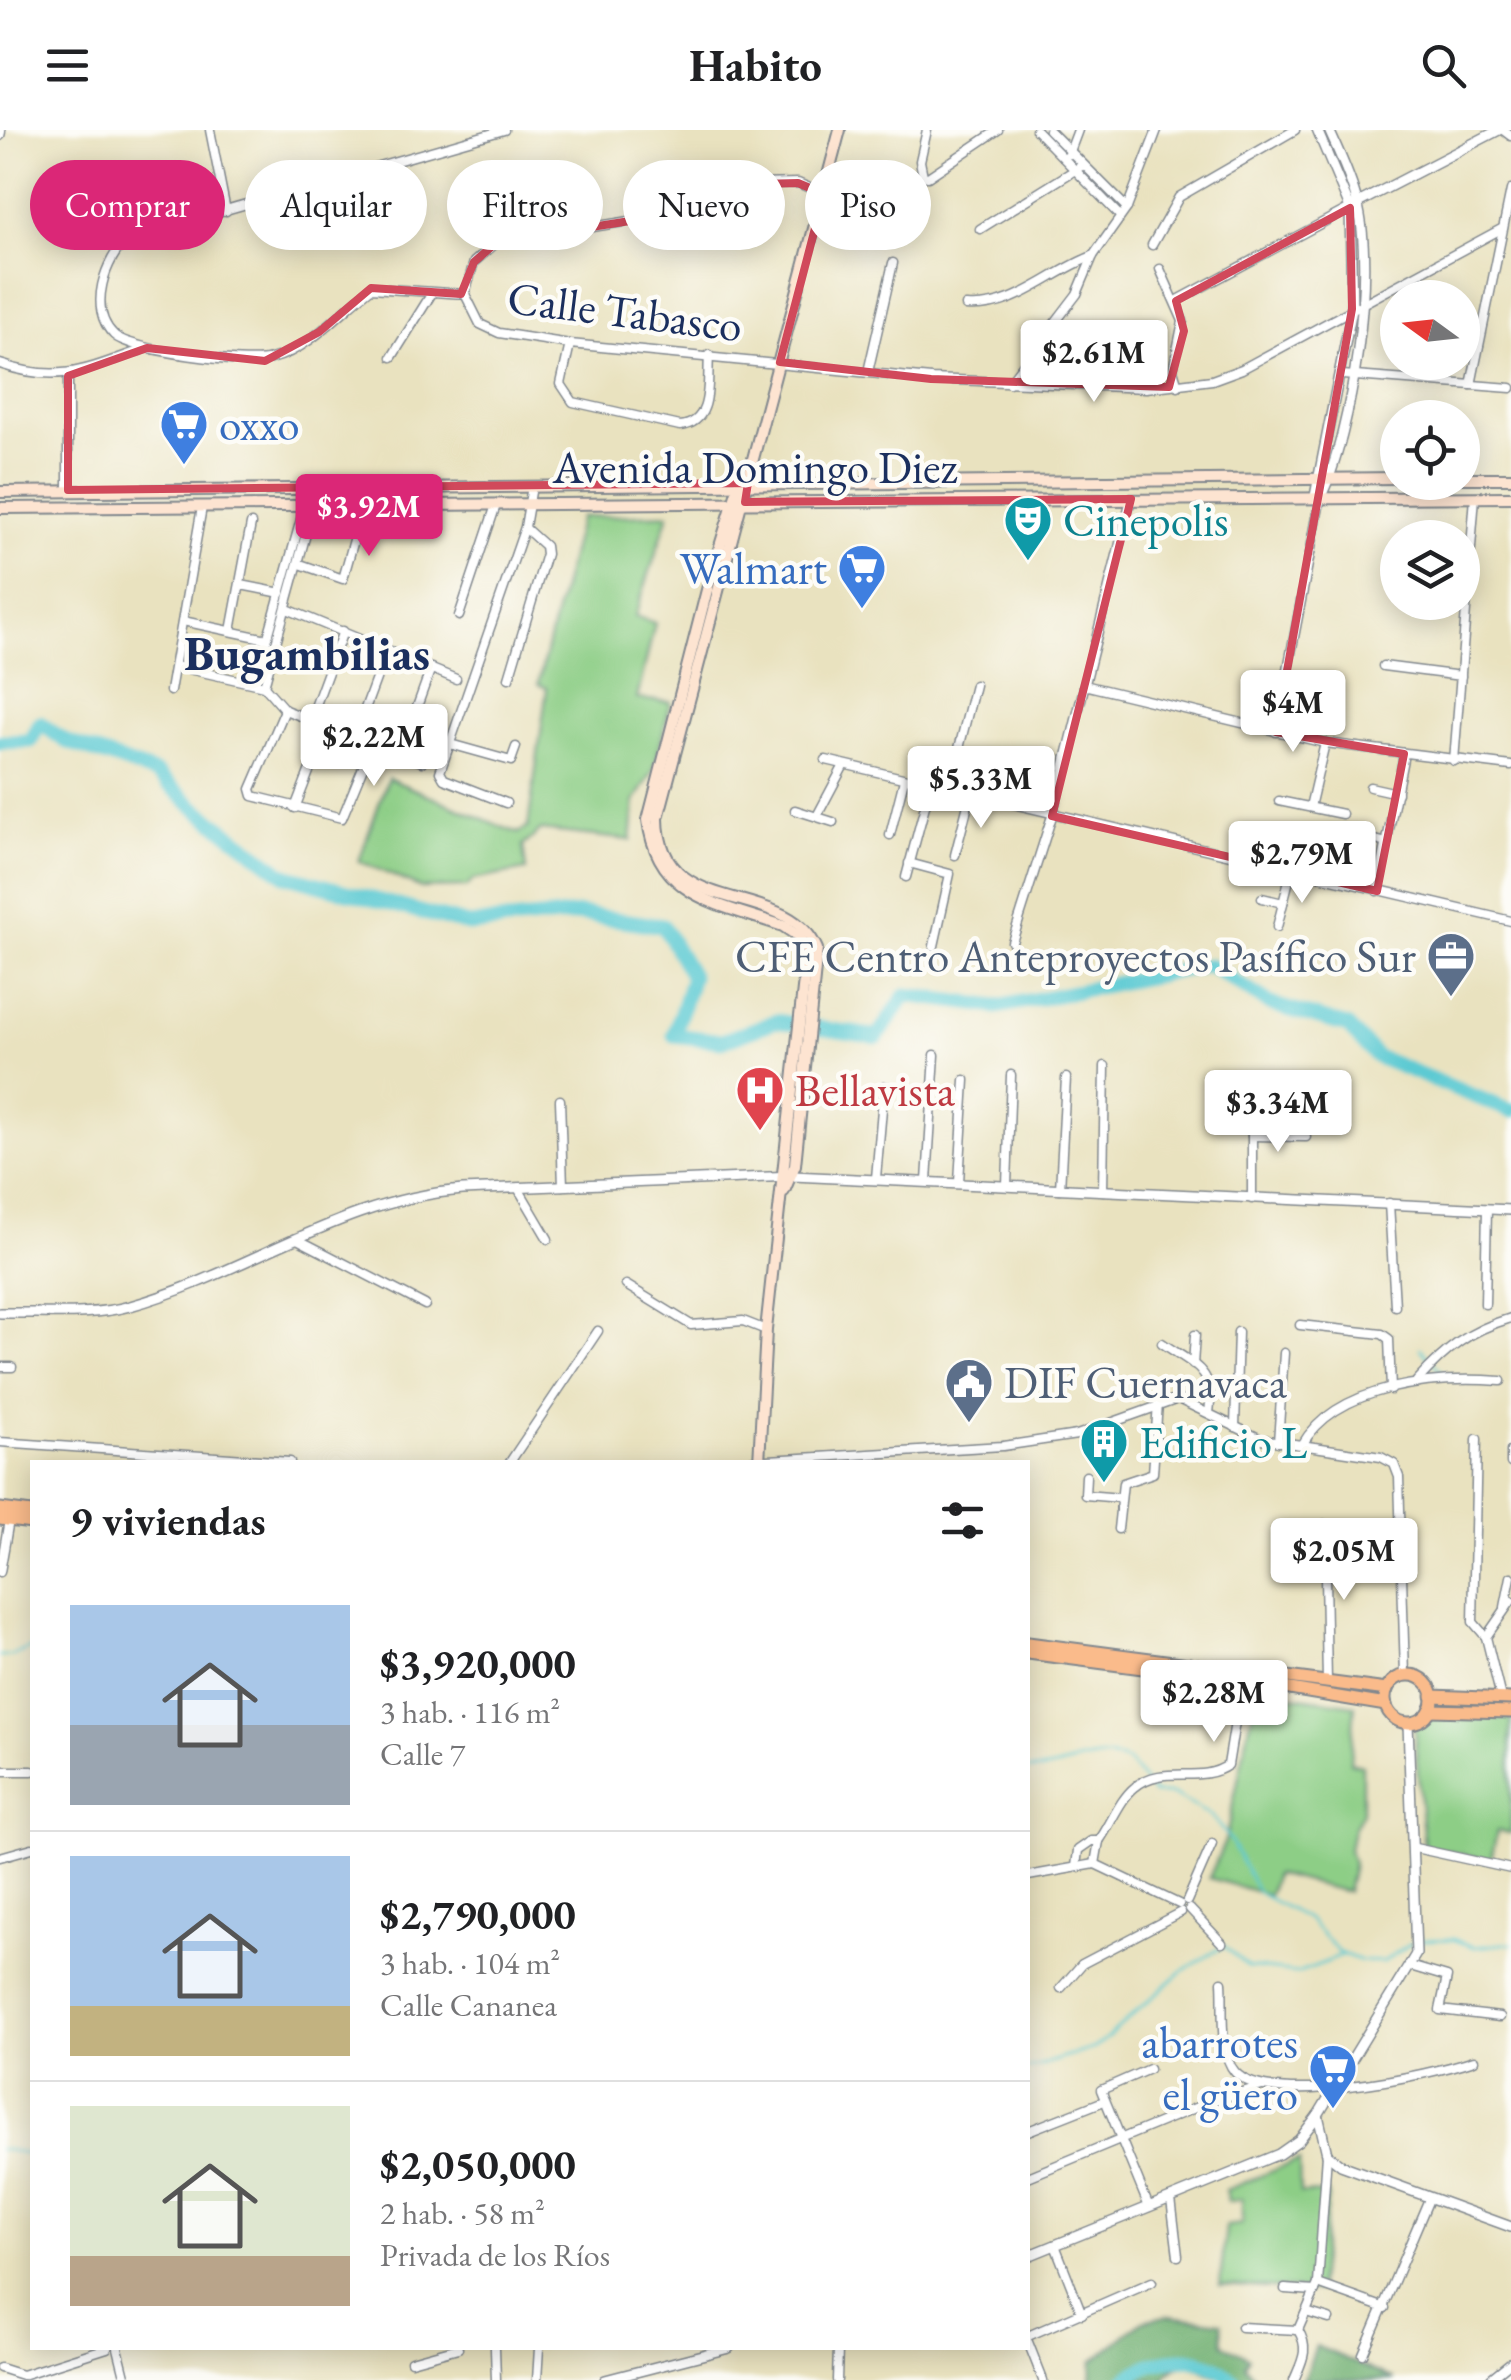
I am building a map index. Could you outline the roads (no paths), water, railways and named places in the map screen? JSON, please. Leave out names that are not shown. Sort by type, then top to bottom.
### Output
[{"type":"main road","points":[[832,160],[840,130]]},
{"type":"main road","points":[[700,639],[731,502],[753,461],[809,250]]},
{"type":"main road","points":[[753,461],[766,478],[786,483]]},
{"type":"main road","points":[[721,484],[753,461]]},
{"type":"main road","points":[[1282,497],[1283,478]]},
{"type":"main road","name":"Avenida Domingo Diez","points":[[0,492],[721,484],[745,480],[786,483],[1380,478]]},
{"type":"main road","points":[[1480,478],[1511,478]]},
{"type":"main road","points":[[745,480],[745,502],[649,809],[655,856],[678,885],[792,930],[804,943],[812,966],[802,1071],[795,1098],[766,1330],[760,1460]]},
{"type":"main road","points":[[172,489],[172,506]]},
{"type":"main road","name":"Avenida Domingo Diez","points":[[0,508],[1380,496]]},
{"type":"main road","name":"Avenida Domingo Diez","points":[[1480,497],[1511,497]]},
{"type":"main road","points":[[735,536],[748,513],[770,501]]},
{"type":"main road","points":[[0,1509],[30,1513]]},
{"type":"main road","points":[[4,1520],[30,1523]]},
{"type":"main road","points":[[1030,1644],[1055,1652]]},
{"type":"main road","points":[[1030,1653],[1055,1652],[1387,1690]]},
{"type":"main road","points":[[1242,1675],[1386,1705]]},
{"type":"main road","points":[[1405,1675],[1423,1680],[1431,1703],[1421,1719],[1408,1723],[1394,1718],[1386,1705],[1387,1690],[1405,1675]]},
{"type":"main road","points":[[1431,1703],[1506,1698]]},
{"type":"main road","points":[[1431,1703],[1511,1712]]},
{"type":"street","points":[[210,130],[226,211]]},
{"type":"street","points":[[147,348],[122,340],[105,322],[102,300],[110,258],[128,238],[504,130]]},
{"type":"street","points":[[920,160],[927,130]]},
{"type":"street","points":[[931,175],[998,130]]},
{"type":"street","points":[[1036,130],[1068,156]]},
{"type":"street","points":[[1048,130],[1079,168],[1124,212]]},
{"type":"street","points":[[1068,156],[1078,130]]},
{"type":"street","points":[[1010,383],[1077,294],[1093,256],[1124,212],[1156,130]]},
{"type":"street","points":[[1152,246],[1179,197],[1295,130]]},
{"type":"street","points":[[1317,130],[1354,206],[1347,375]]},
{"type":"street","points":[[1276,732],[1318,496],[1363,304],[1354,206],[1330,130]]},
{"type":"street","points":[[1176,302],[1501,130],[1511,136]]},
{"type":"street","points":[[980,229],[1079,168]]},
{"type":"street","points":[[464,294],[474,262],[497,242],[693,210],[757,184],[805,187]]},
{"type":"street","points":[[1471,385],[1511,190]]},
{"type":"street","name":"Calle Tabasco","points":[[147,348],[265,361],[319,332],[371,288],[464,294],[480,324],[500,333],[570,344],[1010,383],[1178,386],[1242,369],[1503,228]]},
{"type":"street","points":[[966,306],[1016,299],[1049,276],[1093,256]]},
{"type":"street","points":[[868,372],[893,263]]},
{"type":"street","points":[[1160,268],[1184,321],[1173,370],[1178,386]]},
{"type":"street","points":[[392,357],[432,293]]},
{"type":"street","points":[[570,344],[561,384],[573,402],[680,426],[696,421],[705,408],[709,355]]},
{"type":"street","points":[[0,364],[48,377],[68,376],[147,348]]},
{"type":"street","points":[[1347,375],[1511,388]]},
{"type":"street","points":[[68,376],[68,490]]},
{"type":"street","points":[[506,803],[440,776],[525,528],[532,486]]},
{"type":"street","points":[[1012,942],[1052,816],[1131,499]]},
{"type":"street","points":[[1454,761],[1475,500]]},
{"type":"street","points":[[459,616],[496,504]]},
{"type":"street","points":[[260,685],[300,564],[309,505]]},
{"type":"street","points":[[260,685],[267,639],[309,505]]},
{"type":"street","points":[[170,691],[202,508]]},
{"type":"street","points":[[300,564],[343,579],[359,522]]},
{"type":"street","points":[[231,631],[251,524]]},
{"type":"street","points":[[509,678],[546,554],[546,546],[525,528]]},
{"type":"street","points":[[241,585],[281,593]]},
{"type":"street","points":[[287,608],[456,678]]},
{"type":"street","points":[[183,621],[267,639]]},
{"type":"street","points":[[311,718],[343,631]]},
{"type":"street","points":[[354,736],[387,649]]},
{"type":"street","points":[[175,666],[260,685],[285,710],[422,762]]},
{"type":"street","points":[[1384,666],[1461,676]]},
{"type":"street","points":[[400,754],[430,668]]},
{"type":"street","points":[[1084,684],[1325,742],[1511,766]]},
{"type":"street","points":[[948,792],[975,686]]},
{"type":"street","points":[[285,710],[250,794],[342,818],[373,743]]},
{"type":"street","points":[[295,808],[326,725]]},
{"type":"street","points":[[1310,808],[1325,742]]},
{"type":"street","points":[[450,744],[511,761],[516,747]]},
{"type":"street","points":[[1377,891],[1404,754]]},
{"type":"street","points":[[826,760],[948,792],[1511,921]]},
{"type":"street","points":[[816,816],[844,765]]},
{"type":"street","points":[[890,835],[904,780]]},
{"type":"street","points":[[906,877],[930,787]]},
{"type":"street","points":[[1370,787],[1397,793]]},
{"type":"street","points":[[955,854],[970,797]]},
{"type":"street","points":[[1279,801],[1342,814]]},
{"type":"street","points":[[795,810],[834,822]]},
{"type":"street","points":[[1356,835],[1386,843]]},
{"type":"street","points":[[909,863],[950,874],[934,946]]},
{"type":"street","points":[[1277,927],[1291,872]]},
{"type":"street","points":[[1262,898],[1283,903]]},
{"type":"street","points":[[927,1181],[935,1054]]},
{"type":"street","points":[[1102,1191],[1105,1066]]},
{"type":"street","points":[[1007,1185],[1011,1075]]},
{"type":"street","points":[[1060,1189],[1066,1078]]},
{"type":"street","points":[[1252,1078],[1252,1199]]},
{"type":"street","points":[[960,1182],[965,1080]]},
{"type":"street","points":[[876,1178],[884,1086]]},
{"type":"street","points":[[1252,1093],[1297,1094]]},
{"type":"street","points":[[560,1100],[563,1186]]},
{"type":"street","points":[[1252,1136],[1306,1137]]},
{"type":"street","points":[[0,1313],[130,1306],[369,1206],[406,1196],[518,1188],[785,1176],[876,1178],[1511,1210]]},
{"type":"street","points":[[518,1188],[548,1239]]},
{"type":"street","points":[[1389,1203],[1395,1306]]},
{"type":"street","points":[[1485,1304],[1487,1209]]},
{"type":"street","points":[[296,1239],[425,1304]]},
{"type":"street","points":[[626,1286],[690,1325],[743,1321],[766,1330]]},
{"type":"street","points":[[1314,1327],[1315,1314]]},
{"type":"street","points":[[1414,1384],[1436,1356],[1511,1318]]},
{"type":"street","points":[[1300,1324],[1382,1334],[1389,1339],[1392,1390]]},
{"type":"street","points":[[511,1460],[598,1331]]},
{"type":"street","points":[[1235,1427],[1238,1332]]},
{"type":"street","points":[[1193,1365],[1195,1336]]},
{"type":"street","points":[[1162,1343],[1193,1365],[1211,1384],[1208,1414]]},
{"type":"street","points":[[1278,1442],[1284,1353]]},
{"type":"street","points":[[0,1367],[12,1367]]},
{"type":"street","points":[[1302,1445],[1324,1417],[1392,1390],[1433,1378],[1500,1381]]},
{"type":"street","points":[[776,1460],[1003,1446],[1077,1434],[1158,1403],[1178,1400],[1278,1442],[1382,1457],[1394,1464],[1399,1476],[1405,1675]]},
{"type":"street","points":[[1118,1529],[1123,1484],[1153,1473],[1158,1403]]},
{"type":"street","points":[[1477,1439],[1474,1622],[1486,1636],[1506,1698]]},
{"type":"street","points":[[0,1442],[236,1460]]},
{"type":"street","points":[[1511,1451],[1511,1463]]},
{"type":"street","points":[[1086,1476],[1085,1495],[1121,1498]]},
{"type":"street","points":[[0,1572],[4,1520]]},
{"type":"street","points":[[1324,1524],[1327,1682]]},
{"type":"street","points":[[1486,1636],[1508,1604],[1511,1577]]},
{"type":"street","points":[[1095,1864],[1099,1840],[1131,1790],[1148,1778],[1218,1772],[1228,1765],[1242,1675]]},
{"type":"street","points":[[1030,2255],[1279,2154],[1299,2140],[1318,2115],[1412,1962],[1418,1928],[1408,1723]]},
{"type":"street","points":[[0,1771],[30,1771]]},
{"type":"street","points":[[1076,1867],[1078,1850],[1099,1840]]},
{"type":"street","points":[[1061,1988],[1082,1964],[1184,1907],[1212,1844]]},
{"type":"street","points":[[0,1856],[30,1848]]},
{"type":"street","points":[[1415,1848],[1511,1868]]},
{"type":"street","points":[[1030,1875],[1095,1864],[1184,1907],[1222,1943]]},
{"type":"street","points":[[1412,1962],[1447,1977],[1440,2010],[1500,2018]]},
{"type":"street","points":[[1222,1982],[1228,2061],[1240,2076],[1262,2086]]},
{"type":"street","points":[[1030,2176],[1262,2086],[1404,2081],[1474,2060]]},
{"type":"street","points":[[1149,2069],[1101,2090],[1150,2207]]},
{"type":"street","points":[[1030,2130],[1104,2101]]},
{"type":"street","points":[[1298,2330],[1317,2287],[1328,2154],[1318,2115]]},
{"type":"street","points":[[1299,2140],[1315,2136],[1324,2140]]},
{"type":"street","points":[[1328,2154],[1353,2172],[1511,2227]]},
{"type":"street","points":[[1171,2199],[1178,2256]]},
{"type":"street","points":[[1364,2354],[1429,2199]]},
{"type":"street","points":[[1054,2246],[1082,2314]]},
{"type":"street","points":[[1030,2338],[1152,2282]]},
{"type":"street","points":[[1285,2289],[1317,2287],[1385,2308]]},
{"type":"street","points":[[1306,2312],[1329,2319]]},
{"type":"street","points":[[1241,2327],[1298,2330]]},
{"type":"street","points":[[1294,2380],[1306,2342],[1298,2330]]},
{"type":"street","points":[[1030,2345],[1042,2380]]},
{"type":"street","points":[[0,2368],[22,2375],[101,2350]]},
{"type":"street","points":[[118,2350],[126,2380]]},
{"type":"street","points":[[411,2361],[451,2350]]},
{"type":"street","points":[[495,2350],[496,2380]]},
{"type":"street","points":[[537,2380],[539,2350]]},
{"type":"street","points":[[605,2380],[721,2350]]},
{"type":"street","points":[[837,2380],[838,2350]]},
{"type":"street","points":[[1491,2378],[1511,2362]]},
{"type":"waterway","points":[[0,742],[31,741],[40,723],[65,741],[157,774],[285,875],[468,925],[580,914],[663,926],[692,977],[674,1035],[722,1041],[776,1021],[877,1037],[906,995],[997,1007],[1209,965],[1270,1004],[1347,1026],[1377,1057],[1511,1111]]},
{"type":"waterway","points":[[1420,1348],[1441,1371]]},
{"type":"waterway","points":[[0,1656],[12,1656],[30,1648]]},
{"type":"waterway","points":[[1030,1770],[1102,1758],[1128,1762],[1154,1794],[1172,1794],[1211,1816],[1231,1841],[1257,1892],[1309,1920],[1338,1952],[1361,1961],[1383,1962],[1411,1943]]},
{"type":"waterway","points":[[1418,1940],[1453,1939],[1475,1947],[1511,1943]]},
{"type":"waterway","points":[[1030,2068],[1095,2048],[1181,1972],[1224,1946],[1248,1967],[1297,1973],[1342,1956]]},
{"type":"waterway","points":[[0,2149],[30,2154]]},
{"type":"waterway","points":[[1125,2380],[1151,2365],[1179,2359],[1207,2364],[1233,2380]]},
{"type":"place","name":"oxxo","points":[[184,466]]},
{"type":"place","name":"Cinepolis","points":[[1028,562]]},
{"type":"place","name":"Walmart","points":[[862,610]]},
{"type":"place","name":"CFE Centro Anteproyectos Pasífico Sur","points":[[1451,998]]},
{"type":"place","name":"Bellavista","points":[[760,1132]]},
{"type":"place","name":"DIF Cuernavaca","points":[[969,1424]]},
{"type":"place","name":"Edificio L","points":[[1104,1484]]},
{"type":"place","name":"abarrotes el güero","points":[[1333,2110]]},
{"type":"district","name":"Bugambilias","points":[[307,653]]}]
